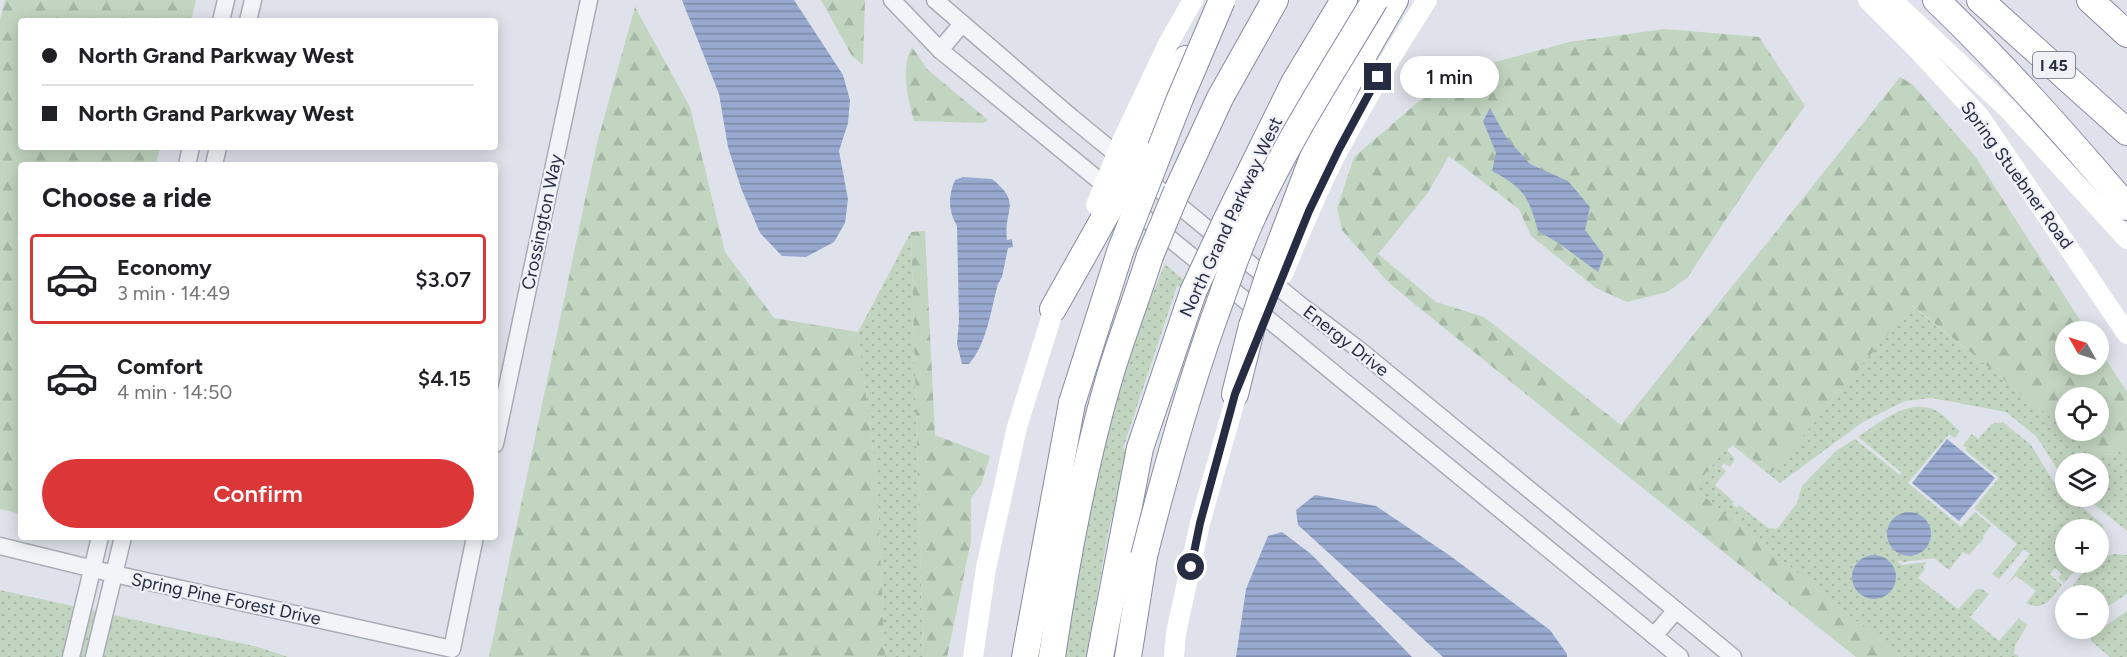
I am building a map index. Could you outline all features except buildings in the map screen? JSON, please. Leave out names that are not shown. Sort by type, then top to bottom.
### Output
[{"type":"highway","points":[[1053,309],[1130,146],[1223,0]]},
{"type":"highway","points":[[1025,657],[1072,403],[1120,252],[1179,101],[1223,0]]},
{"type":"highway","name":"North Grand Parkway West","points":[[1100,657],[1140,448],[1193,292],[1294,83],[1344,0]]},
{"type":"highway","points":[[1128,657],[1144,556],[1171,449],[1192,382],[1247,230],[1312,103],[1375,0]]},
{"type":"highway","points":[[1235,394],[1321,136],[1348,81],[1395,0]]},
{"type":"highway","points":[[1936,0],[2054,122],[2127,207]]},
{"type":"highway","name":"I 45","points":[[1980,0],[2127,132]]},
{"type":"highway","points":[[2090,0],[2127,34]]},
{"type":"highway","points":[[1052,657],[1062,592],[1086,474],[1112,370],[1150,256],[1220,98],[1272,4]]},
{"type":"main road","points":[[1130,146],[1168,44],[1192,0]]},
{"type":"main road","points":[[1278,269],[1378,77],[1427,0]]},
{"type":"main road","name":"Spring Stuebner Road","points":[[1868,0],[1980,117],[2127,334]]},
{"type":"main road","points":[[1892,0],[2008,109],[2127,239]]},
{"type":"main road","points":[[973,657],[986,568],[1017,427],[1053,309]]},
{"type":"main road","points":[[1174,657],[1176,633],[1200,523],[1235,394]]},
{"type":"street","points":[[222,18],[226,0]]},
{"type":"street","points":[[249,18],[253,0]]},
{"type":"street","name":"Crossington Way","points":[[498,430],[589,0]]},
{"type":"street","name":"Energy Drive","points":[[892,0],[940,50],[1680,657]]},
{"type":"street","name":"Energy Drive","points":[[935,0],[1299,304],[1357,348],[1733,657]]},
{"type":"street","points":[[940,50],[962,24]]},
{"type":"street","points":[[71,657],[99,540]]},
{"type":"street","points":[[94,657],[122,540]]},
{"type":"street","name":"Spring Pine Forest Drive","points":[[0,546],[114,574],[452,649],[474,540]]},
{"type":"street","points":[[1654,636],[1676,610]]},
{"type":"green space","points":[[5,0],[196,0],[192,18],[18,18],[18,150],[159,150],[157,162],[18,162],[18,513],[0,509],[0,20]]},
{"type":"green space","points":[[821,0],[865,0],[863,65],[852,56]]},
{"type":"green space","points":[[635,7],[690,107],[725,252],[774,318],[858,332],[877,482],[885,657],[489,657],[597,143]]},
{"type":"green space","points":[[1665,29],[1759,37],[1805,106],[1756,174],[1687,278],[1667,292],[1627,302],[1596,288],[1531,236],[1519,209],[1449,156],[1427,194],[1378,254],[1436,302],[1484,317],[1621,425],[1900,77],[1912,84],[1975,156],[2081,321],[2055,321],[2055,375],[2109,375],[2109,364],[2127,392],[2127,454],[2096,453],[2080,441],[2109,441],[2109,387],[2055,387],[2055,421],[1912,305],[1771,474],[1731,441],[1694,488],[1900,657],[1856,657],[1412,302],[1387,281],[1342,230],[1337,208],[1354,157],[1418,102],[1488,64],[1569,42]]},
{"type":"green space","points":[[912,47],[927,69],[988,120],[984,123],[914,121],[906,74],[908,56]]},
{"type":"green space","points":[[925,231],[935,435],[990,456],[981,485],[971,498],[971,541],[947,657],[923,657],[911,232]]},
{"type":"green space","points":[[911,232],[923,657],[885,657],[877,482],[858,332]]},
{"type":"green space","points":[[1165,264],[1185,281],[1183,288],[1177,286],[1123,448],[1129,451],[1108,533],[1086,657],[1062,657],[1069,606],[1103,445],[1131,344]]},
{"type":"green space","points":[[1911,305],[2055,421],[2055,441],[2081,441],[2096,453],[2055,453],[2055,465],[2036,436],[2006,412],[1932,398],[1905,401],[1863,422],[1780,483],[1732,445],[1727,450],[1735,459],[1730,467],[1724,463],[1721,467],[1726,471],[1715,485],[1734,502],[1732,504],[1737,508],[1739,505],[1768,528],[1777,529],[1797,503],[1802,486],[1837,450],[1855,439],[1900,475],[1902,473],[1858,437],[1884,419],[1904,410],[1925,407],[1938,412],[1960,431],[1955,438],[1949,434],[1908,483],[1961,527],[1975,512],[1991,526],[1969,555],[1963,552],[1949,570],[1934,558],[1898,562],[1902,565],[1927,562],[1918,578],[1958,609],[1977,589],[1982,589],[1989,594],[1970,617],[1999,641],[2019,618],[2027,625],[2015,646],[2014,653],[2019,657],[1900,657],[1694,488],[1731,441],[1771,474]],"holes":[[[1928,522],[1931,536],[1910,556],[1903,555],[1891,547]],[[1874,555],[1892,566],[1895,576],[1894,587],[1861,559]]]},
{"type":"green space","points":[[2003,422],[2031,445],[2055,484],[2055,507],[2082,507],[2096,519],[2055,519],[2055,568],[2050,574],[2062,585],[2055,585],[2055,594],[2043,605],[2032,606],[2026,603],[2036,591],[2016,576],[2006,585],[2030,554],[2024,549],[1999,579],[1992,574],[2017,544],[1974,508],[1999,478],[1965,450],[1967,448],[1963,445],[1972,434],[1978,439],[1992,424]]},
{"type":"green space","points":[[2127,454],[2127,531],[2097,507],[2109,507],[2109,455]]},
{"type":"green space","points":[[2109,555],[2127,555],[2127,594],[2109,606],[2109,585],[2074,585],[2083,573],[2109,573]]},
{"type":"green space","points":[[2072,573],[2064,583],[2058,578],[2062,574]]},
{"type":"green space","points":[[0,590],[258,647],[288,657],[0,657]]},
{"type":"green space","points":[[2127,611],[2127,657],[2110,657],[2091,641],[2091,639],[2109,639],[2109,623]]},
{"type":"water","points":[[682,0],[794,0],[843,75],[850,100],[848,123],[839,151],[848,199],[845,223],[834,242],[806,257],[782,256],[760,233],[741,188],[728,147],[719,94]]},
{"type":"water","points":[[1490,108],[1506,137],[1530,164],[1568,181],[1590,207],[1585,230],[1604,255],[1598,272],[1538,231],[1532,210],[1524,195],[1518,188],[1492,171],[1496,153],[1483,121]]},
{"type":"water","points":[[963,177],[992,179],[1007,195],[1010,207],[1006,230],[1007,240],[1012,239],[1013,247],[1008,248],[1002,277],[984,336],[969,364],[962,364],[957,344],[959,320],[957,226],[950,203],[955,180]]},
{"type":"water","points":[[1947,439],[1995,478],[1959,521],[1912,483]]},
{"type":"water","points":[[1315,495],[1376,506],[1449,555],[1550,630],[1567,657],[1443,657],[1298,525],[1296,510]]},
{"type":"water","points":[[1909,512],[1925,518],[1931,534],[1925,550],[1909,556],[1893,550],[1887,534],[1893,518]]},
{"type":"water","points":[[1282,532],[1311,554],[1412,657],[1236,657],[1246,589],[1268,536]]},
{"type":"water","points":[[1874,555],[1890,561],[1896,577],[1890,593],[1874,599],[1858,593],[1852,577],[1858,561]]},
{"type":"route","points":[[1191,567],[1200,523],[1235,394],[1309,211],[1378,77]]}]
